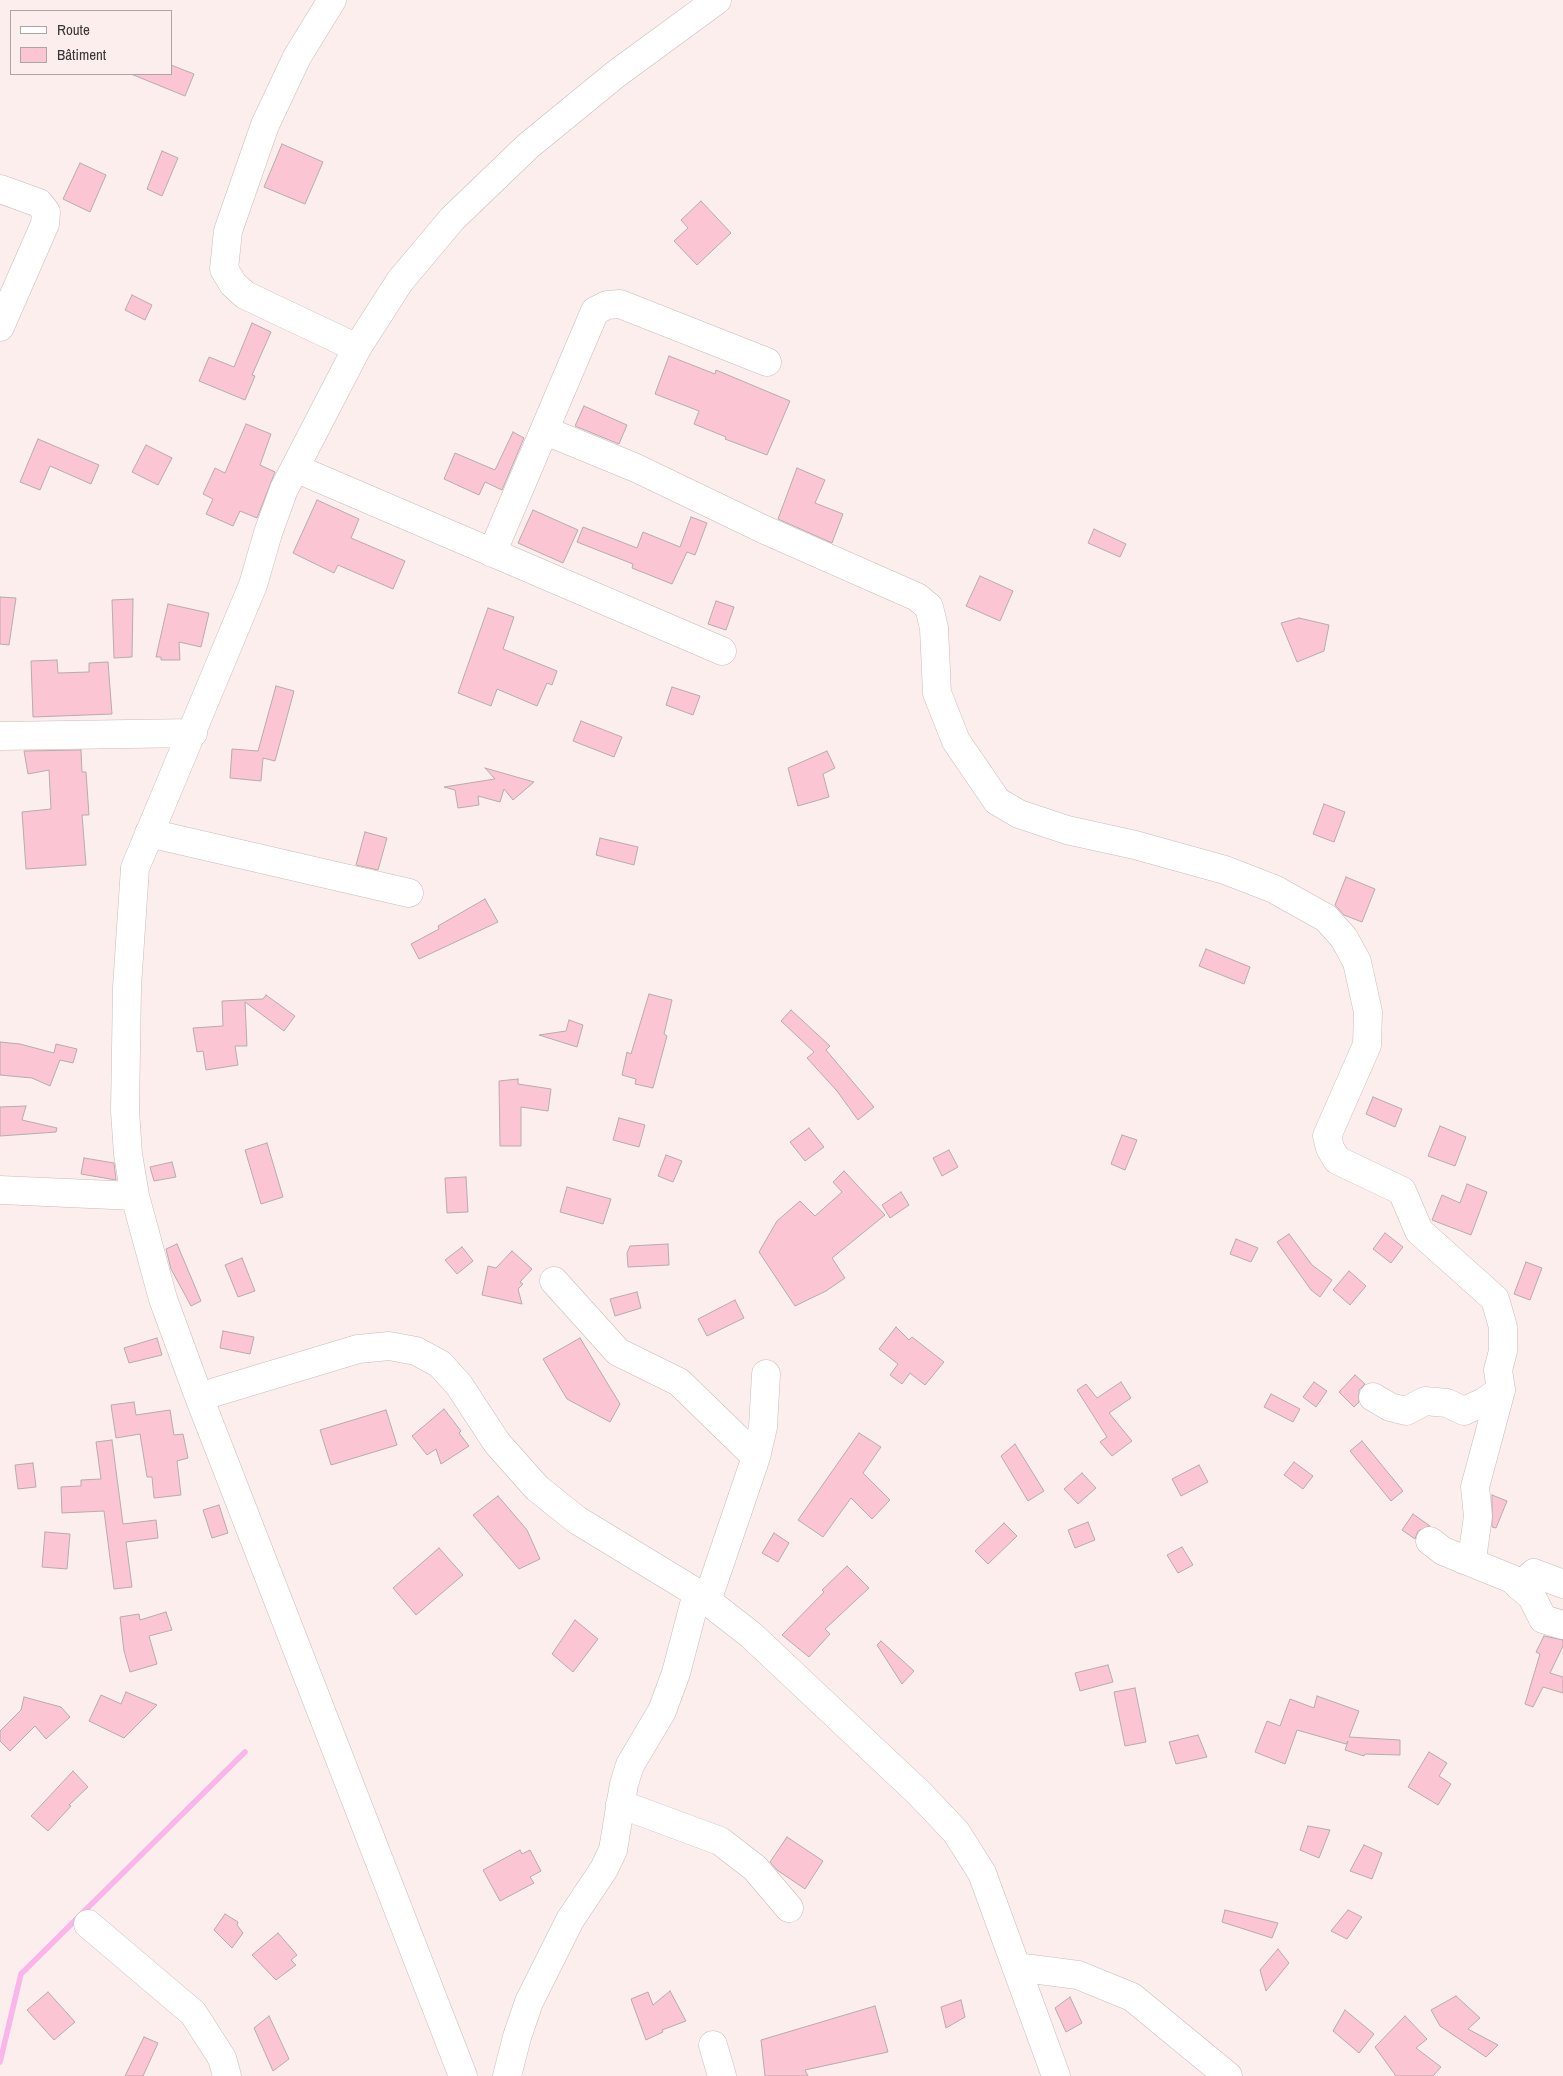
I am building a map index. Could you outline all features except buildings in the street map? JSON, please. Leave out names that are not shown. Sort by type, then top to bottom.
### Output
[{"type":"street","points":[[332,0],[297,57],[265,125],[228,231],[224,269],[233,284],[244,295],[357,348]]},
{"type":"street","points":[[463,2076],[199,1397],[163,1298],[135,1196],[128,1154],[125,1111],[127,987],[135,868],[254,585],[268,533],[295,468],[357,348],[400,281],[452,219],[514,159],[616,74],[717,0]]},
{"type":"street","points":[[0,189],[40,203],[46,212],[45,224],[0,327]]},
{"type":"street","points":[[492,553],[546,430],[595,311],[607,305],[620,304],[767,362]]},
{"type":"street","points":[[546,430],[636,468],[765,530],[917,597],[929,607],[934,628],[936,693],[956,741],[997,801],[1019,814],[1067,830],[1225,870],[1274,889],[1326,918],[1344,938],[1357,962],[1368,1012],[1366,1045],[1327,1136],[1330,1148],[1337,1160],[1402,1191],[1419,1232],[1494,1299],[1502,1327],[1503,1350],[1498,1370],[1501,1390],[1475,1487],[1478,1516],[1474,1552],[1464,1560]]},
{"type":"street","points":[[295,468],[722,651]]},
{"type":"street","points":[[0,736],[193,733]]},
{"type":"street","points":[[150,834],[409,893]]},
{"type":"street","points":[[0,1190],[135,1196]]},
{"type":"street","points":[[554,1281],[618,1352],[679,1382],[756,1457]]},
{"type":"street","points":[[199,1397],[358,1349],[389,1346],[416,1351],[440,1364],[458,1385],[497,1443],[537,1488],[577,1520],[702,1597],[751,1635],[920,1794],[956,1832],[982,1872],[1056,2076]]},
{"type":"street","points":[[506,2076],[529,2002],[570,1920],[604,1869],[613,1850],[620,1804],[630,1765],[662,1711],[702,1597],[756,1457],[763,1427],[766,1374]]},
{"type":"street","points":[[1373,1397],[1390,1407],[1406,1411],[1425,1401],[1447,1403],[1464,1411],[1484,1402],[1501,1390]]},
{"type":"street","points":[[1430,1542],[1443,1551],[1512,1579],[1532,1597],[1543,1620],[1563,1625]]},
{"type":"street","points":[[1519,1586],[1534,1573],[1563,1584]]},
{"type":"street","points":[[620,1804],[720,1842],[755,1868],[789,1908]]},
{"type":"street","points":[[88,1924],[193,2013],[222,2058],[227,2076]]},
{"type":"street","points":[[1016,1967],[1078,1975],[1132,1997],[1228,2076]]},
{"type":"street","points":[[713,2045],[722,2076]]},
{"type":"waterway","points":[[0,2062],[21,1974],[245,1752]]}]
